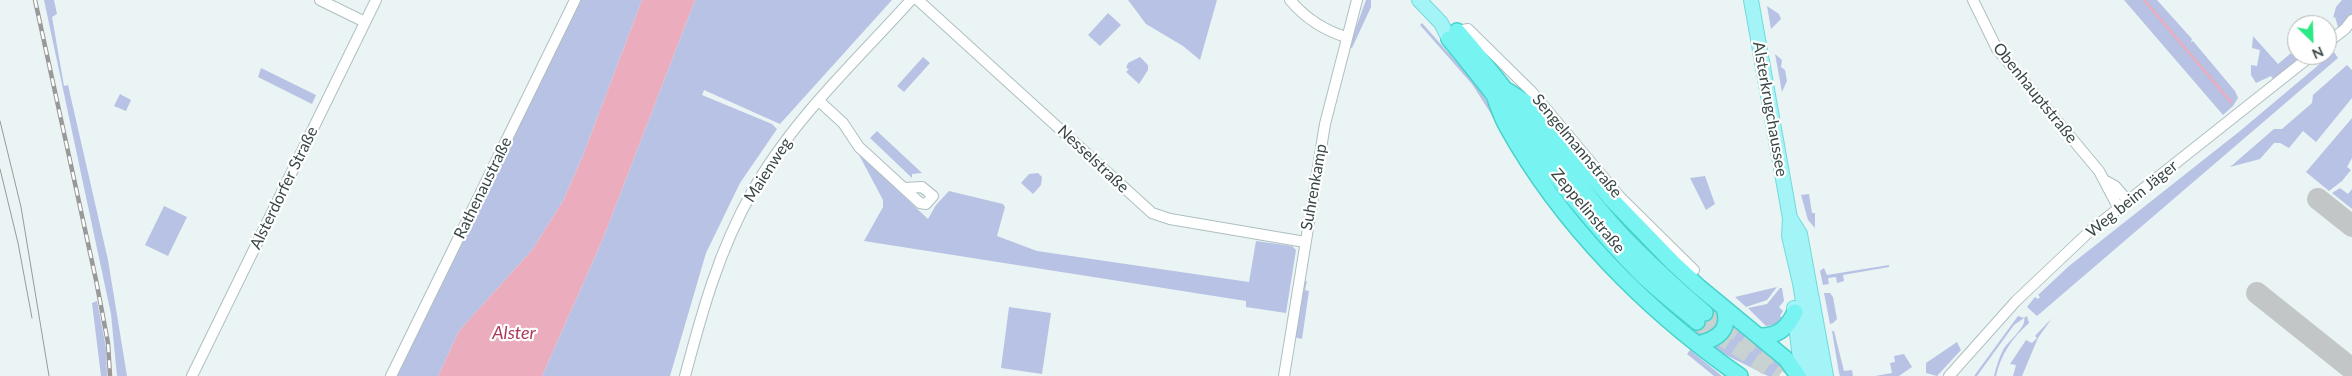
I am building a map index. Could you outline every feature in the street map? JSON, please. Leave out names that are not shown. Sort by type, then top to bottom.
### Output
[{"type":"highway","name":"Sengelmannstraße","points":[[1453,35],[1492,89]]},
{"type":"highway","name":"Sengelmannstraße","points":[[1453,35],[1508,91]]},
{"type":"highway","name":"Zeppelinstraße","points":[[1492,89],[1611,241],[1640,272],[1701,318],[1619,232],[1508,91]]},
{"type":"highway","points":[[1492,89],[1505,124],[1536,172],[1580,230],[1636,290],[1698,344],[1740,376]]},
{"type":"highway","points":[[1508,91],[1530,105],[1614,202],[1699,287],[1786,359],[1798,376]]},
{"type":"highway","points":[[1694,270],[1699,287]]},
{"type":"highway","points":[[1698,344],[1718,337],[1724,330],[1727,322],[1724,308]]},
{"type":"highway","points":[[1758,336],[1767,337],[1780,332],[1789,325],[1795,312]]},
{"type":"main road","name":"Sengelmannstraße","points":[[1419,0],[1453,35]]},
{"type":"main road","name":"Alsterkrugchaussee","points":[[1751,0],[1790,218],[1789,236],[1800,283],[1815,376]]},
{"type":"main road","name":"Alsterkrugchaussee","points":[[1790,218],[1800,234],[1826,376]]},
{"type":"main road","name":"Alsterkrugchaussee","points":[[1800,283],[1794,306],[1802,376]]},
{"type":"street","points":[[320,0],[365,22]]},
{"type":"street","name":"Alsterdorfer Straße","points":[[192,376],[376,0]]},
{"type":"street","name":"Rathenaustraße","points":[[391,376],[575,0]]},
{"type":"street","name":"Maienweg","points":[[685,376],[712,280],[739,217],[773,159],[819,101],[911,0]]},
{"type":"street","name":"Nesselstraße","points":[[918,0],[1152,213],[1170,219],[1305,242]]},
{"type":"street","points":[[1290,0],[1310,21],[1346,38]]},
{"type":"street","name":"Suhrenkamp","points":[[1284,376],[1325,124],[1357,0]]},
{"type":"street","name":"Obenhauptstraße","points":[[1973,0],[1989,34],[2008,63],[2106,182],[2108,191],[2119,209]]},
{"type":"street","points":[[2337,35],[2352,20]]},
{"type":"street","name":"Sengelmannstraße","points":[[1453,35],[1468,30],[1525,85],[1566,130],[1620,197],[1694,270]]},
{"type":"street","name":"Weg beim Jäger","points":[[1949,376],[2016,301],[2090,232],[2300,65]]},
{"type":"street","points":[[819,101],[844,123],[859,147],[904,188]]},
{"type":"street","name":"Obenhauptstraße","points":[[2106,182],[2116,186],[2129,202]]},
{"type":"street","name":"Weg beim Jäger","points":[[1958,376],[1966,358]]},
{"type":"shaded area","points":[[44,0],[54,0],[57,14],[52,17],[64,86],[68,85],[108,260],[127,376],[117,376],[111,314]]},
{"type":"shaded area","points":[[581,0],[642,0],[582,158],[563,201],[532,250],[459,331],[438,376],[396,376]]},
{"type":"shaded area","points":[[695,0],[892,0],[780,124],[704,90],[702,95],[772,124],[777,129],[740,183],[706,253],[670,376],[542,376],[602,241]]},
{"type":"shaded area","points":[[1128,0],[1217,0],[1200,60],[1183,46],[1146,24]]},
{"type":"shaded area","points":[[1366,0],[1371,0],[1371,7],[1352,48],[1349,47]]},
{"type":"shaded area","points":[[2124,0],[2157,0],[2192,39],[2191,42],[2193,41],[2235,91],[2238,98],[2233,106],[2223,115]]},
{"type":"shaded area","points":[[2342,0],[2352,0],[2352,14],[2337,29],[2337,15],[2334,15],[2336,7]]},
{"type":"shaded area","points":[[1767,6],[1779,14],[1781,19],[1771,29]]},
{"type":"shaded area","points":[[1108,13],[1121,25],[1100,46],[1088,35]]},
{"type":"shaded area","points":[[1422,23],[1475,83],[1515,146],[1532,178],[1472,84],[1420,25]]},
{"type":"shaded area","points":[[2253,36],[2278,64],[2287,56],[2287,65],[2292,65],[2273,79],[2271,76],[2256,83],[2251,75],[2251,65],[2257,66],[2260,50],[2252,48]]},
{"type":"shaded area","points":[[1775,54],[1782,60],[1781,67],[1785,70],[1787,81],[1782,92]]},
{"type":"shaded area","points":[[923,57],[930,63],[904,92],[897,86]]},
{"type":"shaded area","points":[[1140,57],[1148,65],[1148,70],[1139,84],[1126,72],[1129,69],[1126,68],[1128,63]]},
{"type":"shaded area","points":[[2319,65],[2330,65],[2037,316],[2027,307],[2035,297],[2038,299],[2040,297],[2038,295],[2069,266],[2240,131]]},
{"type":"shaded area","points":[[2347,65],[2352,70],[2352,98],[2316,142],[2303,131],[2289,148],[2280,143],[2274,143],[2260,159],[2230,167],[2274,129],[2282,129],[2312,103],[2313,95]]},
{"type":"shaded area","points":[[261,68],[316,95],[312,104],[258,77]]},
{"type":"shaded area","points":[[120,94],[131,100],[126,111],[114,106]]},
{"type":"shaded area","points":[[2352,118],[2352,158],[2347,167],[2351,170],[2342,181],[2329,191],[2306,172]]},
{"type":"shaded area","points":[[1513,128],[1690,326],[1707,309],[1707,305],[1705,306],[1651,257],[1561,150],[1719,308],[1723,323],[1704,340],[1684,329],[1576,221]]},
{"type":"shaded area","points":[[877,131],[922,173],[912,174],[912,178],[870,138]]},
{"type":"shaded area","points":[[858,153],[928,219],[936,205],[949,191],[1003,204],[1005,207],[997,236],[1037,251],[1249,282],[1256,241],[1292,246],[1296,250],[1286,313],[1246,307],[1246,301],[864,241],[883,207],[883,200]]},
{"type":"shaded area","points":[[1038,173],[1042,177],[1041,185],[1033,194],[1021,183],[1029,174]]},
{"type":"shaded area","points":[[1705,176],[1715,204],[1706,210],[1690,178]]},
{"type":"shaded area","points":[[2340,188],[2348,194],[2352,189],[2352,209],[2332,193]]},
{"type":"shaded area","points":[[1809,194],[1812,213],[1815,213],[1815,228],[1808,220],[1801,195]]},
{"type":"shaded area","points":[[164,206],[187,217],[168,256],[145,245]]},
{"type":"shaded area","points":[[1889,265],[1889,267],[1843,275],[1844,281],[1837,283],[1836,277],[1828,278],[1829,284],[1823,285],[1820,271],[1824,268],[1827,275]]},
{"type":"shaded area","points":[[1307,281],[1305,290],[1309,291],[1302,339],[1294,337],[1302,283]]},
{"type":"shaded area","points":[[1777,287],[1767,300],[1746,307],[1735,297]]},
{"type":"shaded area","points":[[1782,288],[1784,301],[1779,307],[1783,311],[1780,316],[1783,318],[1774,325],[1766,326],[1748,308],[1767,304]]},
{"type":"shaded area","points":[[1824,293],[1830,293],[1833,297],[1837,319],[1830,324]]},
{"type":"shaded area","points":[[97,301],[106,348],[107,376],[101,376],[92,303]]},
{"type":"shaded area","points":[[1009,307],[1051,313],[1042,374],[1001,368]]},
{"type":"shaded area","points":[[2018,316],[2024,318],[2014,325],[1977,376],[1974,376]]},
{"type":"shaded area","points":[[2027,316],[2029,323],[2008,347],[1996,376],[1994,376],[2005,346],[2023,326],[2024,318]]},
{"type":"shaded area","points":[[2052,318],[2038,338],[2022,376],[2013,376],[2016,365],[2010,364],[2026,340],[2032,343],[2037,338],[2035,336]]},
{"type":"shaded area","points":[[1731,320],[1781,361],[1779,376],[1768,376],[1712,348]]},
{"type":"shaded area","points":[[1832,331],[1834,331],[1844,371],[1852,370],[1853,376],[1840,376]]},
{"type":"shaded area","points":[[1957,342],[1961,350],[1937,376],[1926,373],[1926,363]]},
{"type":"shaded area","points":[[1690,350],[1722,376],[1714,376],[1687,354]]},
{"type":"shaded area","points":[[1904,354],[1912,367],[1899,376],[1875,376],[1892,373],[1890,363],[1895,362],[1894,356]]},
{"type":"water","name":"Alster","points":[[642,0],[695,0],[602,241],[542,376],[438,376],[459,331],[532,250],[563,201],[582,158]]},
{"type":"waterway","points":[[2144,0],[2231,102]]},
{"type":"taxiway","points":[[2318,199],[2352,226]]},
{"type":"taxiway","points":[[2257,293],[2352,369]]},
{"type":"tunnel","points":[[1705,313],[1789,367]]},
{"type":"tunnel","points":[[1697,322],[1779,376]]},
{"type":"tram line","points":[[0,121],[21,207],[49,376]]},
{"type":"tram line","points":[[0,169],[18,243],[32,318]]},
{"type":"railway","points":[[35,0],[96,280],[108,343],[110,376]]}]
